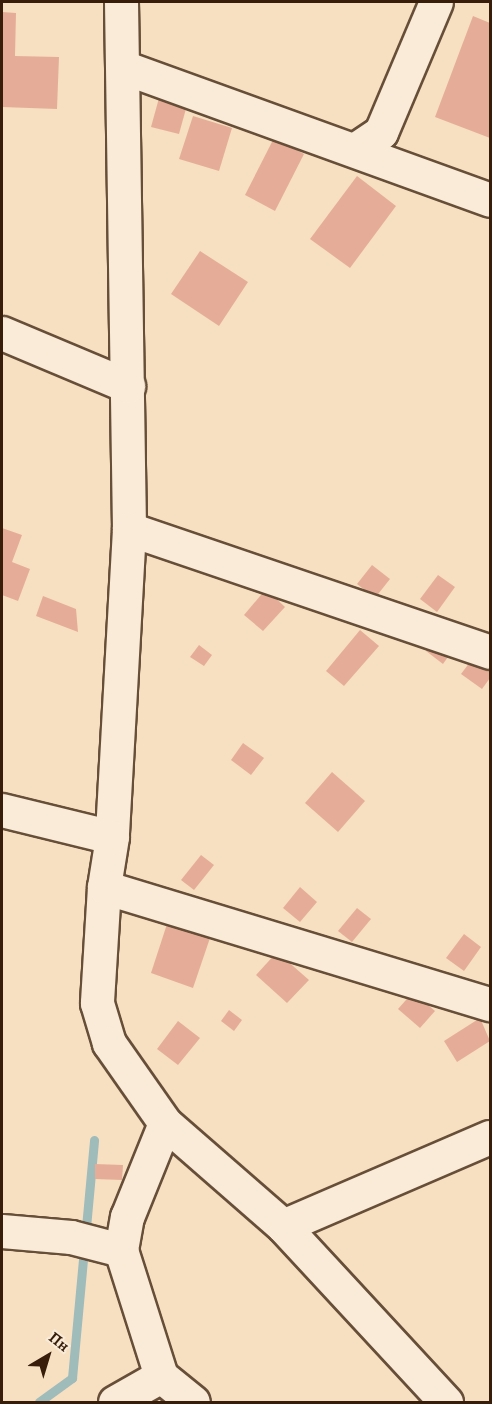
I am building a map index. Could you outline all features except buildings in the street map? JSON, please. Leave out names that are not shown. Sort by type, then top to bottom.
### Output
[{"type":"street","points":[[121,2],[129,529],[112,837],[104,887],[97,1003],[109,1043],[165,1123],[283,1226],[446,1402]]},
{"type":"street","points":[[356,149],[381,132],[436,2]]},
{"type":"street","points":[[123,67],[356,149],[490,200]]},
{"type":"street","points":[[2,333],[128,386]]},
{"type":"street","points":[[129,529],[490,652]]},
{"type":"street","points":[[2,810],[112,837]]},
{"type":"street","points":[[104,887],[490,1004]]},
{"type":"street","points":[[2,1231],[96,1244],[127,1217],[165,1123]]},
{"type":"street","points":[[283,1226],[490,1137]]},
{"type":"street","points":[[96,1244],[161,1376],[193,1402]]},
{"type":"street","points":[[115,1402],[161,1376]]},
{"type":"waterway","points":[[39,1402],[72,1378],[94,1140]]}]
